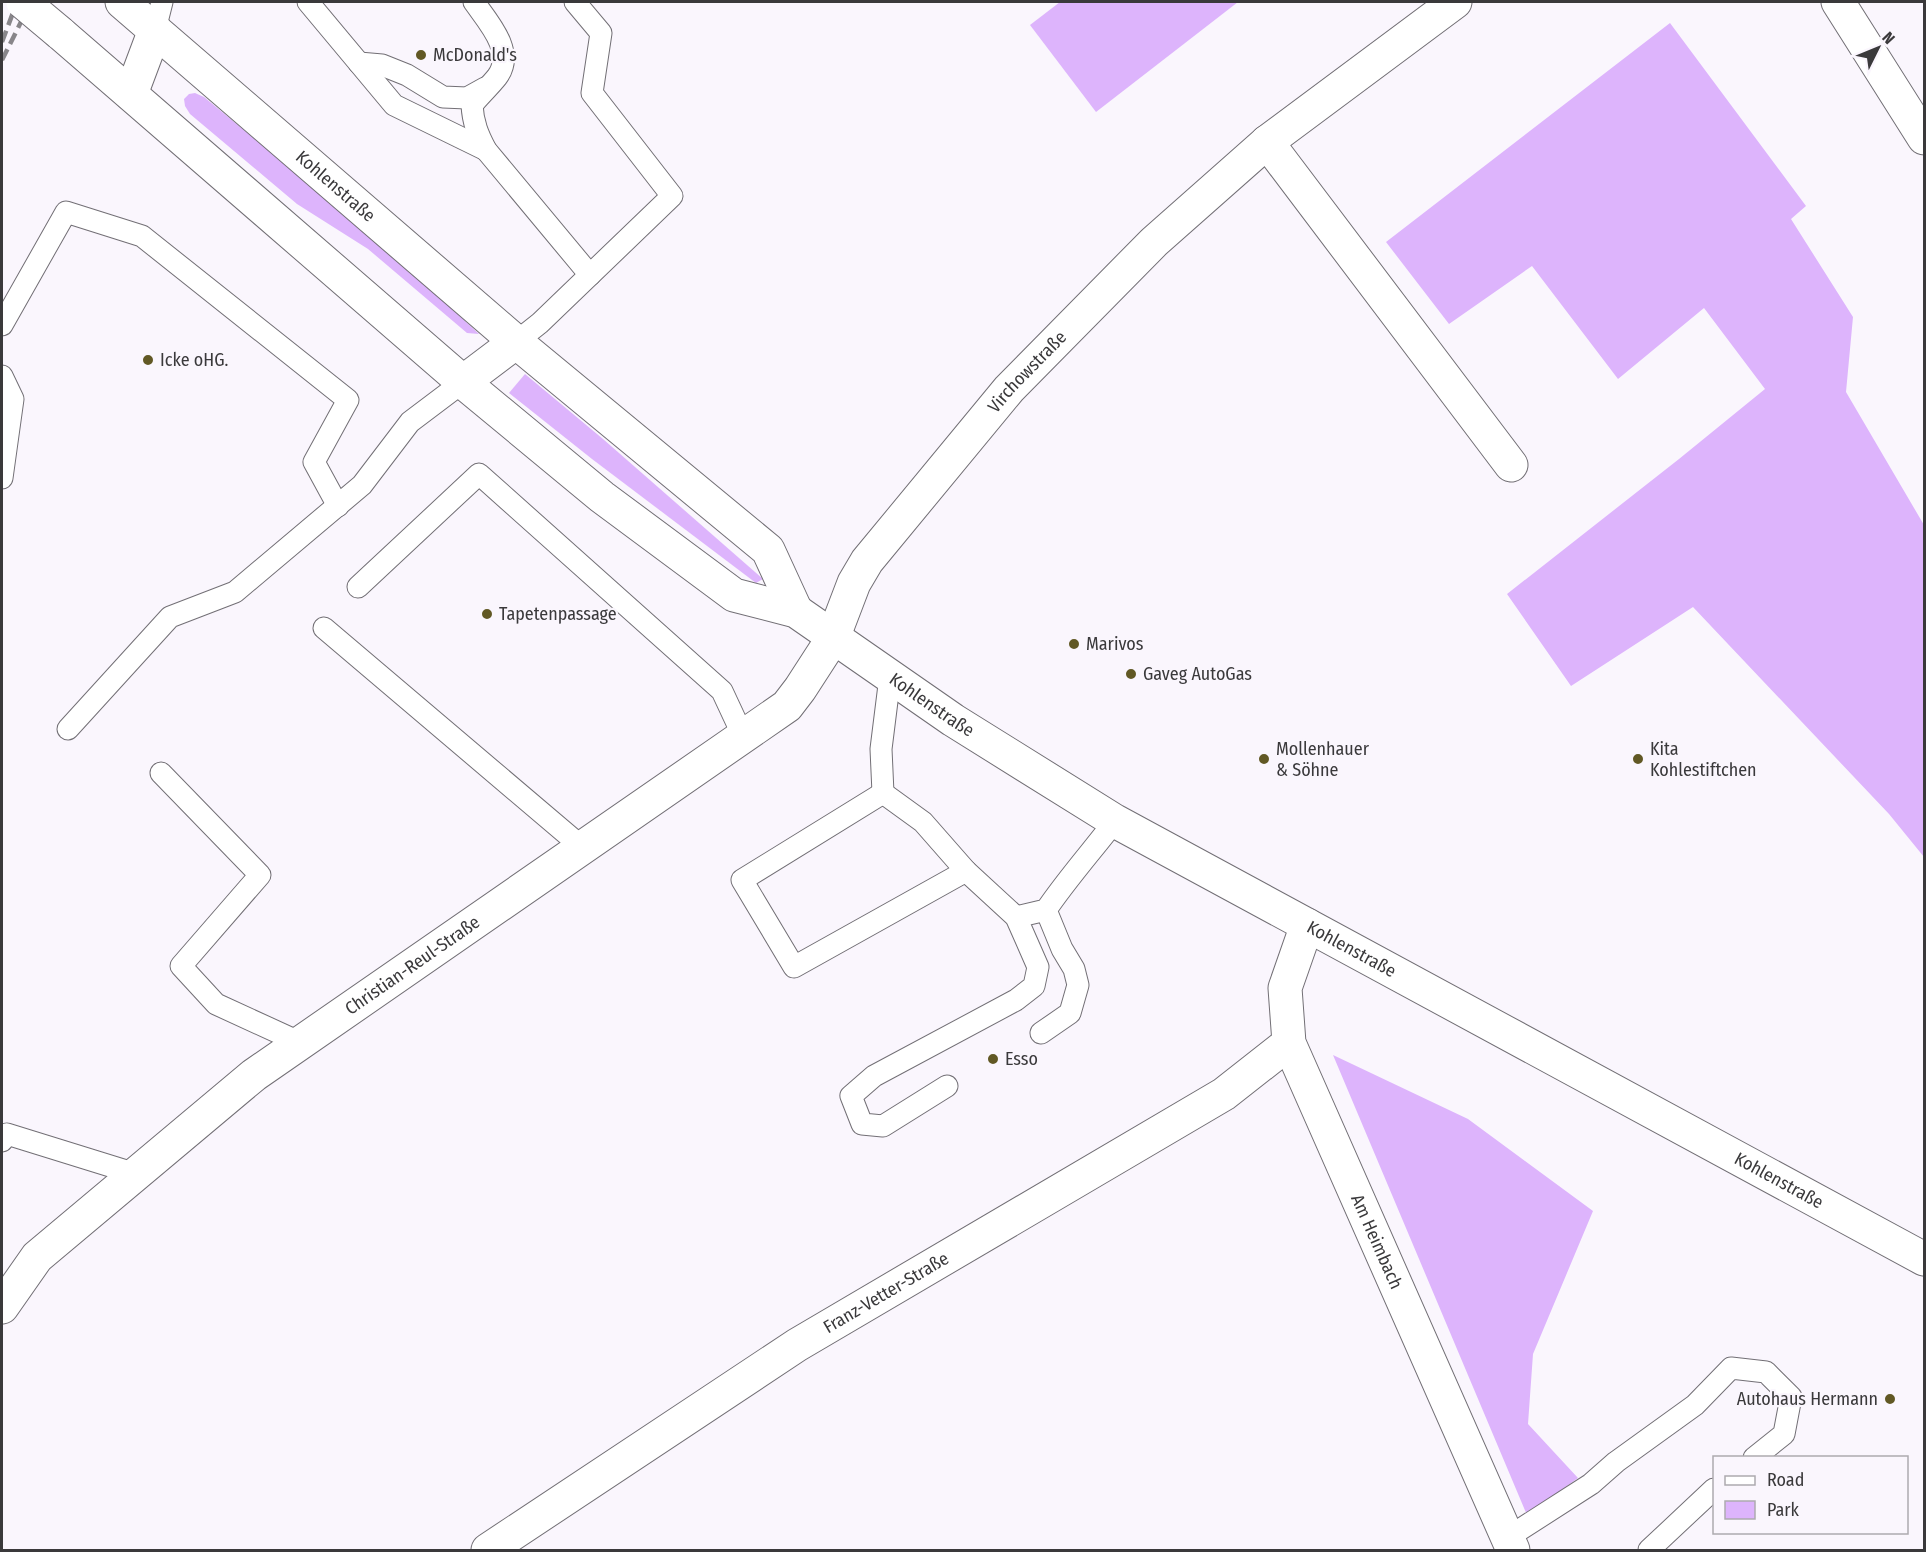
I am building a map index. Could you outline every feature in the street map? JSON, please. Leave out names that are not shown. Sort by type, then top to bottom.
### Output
[{"type":"street","name":"Kohlenstraße","points":[[23,2],[463,382],[602,497],[734,595],[796,611],[953,720],[1115,821],[1924,1260]]},
{"type":"street","name":"Kohlenstraße","points":[[122,2],[158,16],[516,342],[768,550],[796,611]]},
{"type":"street","name":"Virchowstraße","points":[[833,638],[854,583],[867,561],[1009,389],[1154,242],[1267,142],[1455,2]]},
{"type":"street","points":[[1838,2],[1924,138]]},
{"type":"street","points":[[131,94],[158,16]]},
{"type":"street","points":[[1267,142],[1511,465]]},
{"type":"street","points":[[463,382],[516,342]]},
{"type":"street","name":"Christian-Reul-Straße","points":[[2,1307],[37,1257],[254,1075],[787,706],[800,690],[833,638]]},
{"type":"street","name":"Am Heimbach","points":[[1307,926],[1285,988],[1289,1043],[1510,1544]]},
{"type":"street","name":"Franz-Vetter-Straße","points":[[488,1551],[797,1345],[1224,1094],[1289,1043]]},
{"type":"lane","points":[[308,2],[394,105],[486,150]]},
{"type":"lane","points":[[474,2],[503,47],[503,64],[498,76],[472,105],[476,132],[486,150],[590,275]]},
{"type":"lane","points":[[516,342],[540,323],[672,195],[592,93],[601,33],[575,2]]},
{"type":"lane","points":[[359,63],[382,65],[407,75],[443,97],[467,98],[485,88]]},
{"type":"lane","points":[[2,325],[66,212],[142,236],[348,400],[314,462],[338,506]]},
{"type":"lane","points":[[2,376],[13,399],[2,478]]},
{"type":"lane","points":[[68,729],[170,617],[235,592],[362,485],[410,422],[463,382]]},
{"type":"lane","points":[[358,587],[479,474],[722,691],[743,736]]},
{"type":"lane","points":[[324,628],[582,848]]},
{"type":"lane","points":[[883,793],[882,749],[890,676]]},
{"type":"lane","points":[[162,773],[260,874],[181,966],[216,1004],[301,1043]]},
{"type":"lane","points":[[883,793],[742,880],[794,967],[966,871]]},
{"type":"lane","points":[[883,793],[923,822],[966,871],[1016,917],[1038,968],[1034,986],[1016,1000],[874,1076],[851,1096],[862,1124],[883,1126],[946,1086]]},
{"type":"lane","points":[[1016,917],[1046,910],[1068,878],[1115,821]]},
{"type":"lane","points":[[1041,1033],[1070,1013],[1078,985],[1074,969],[1062,949],[1046,910]]},
{"type":"lane","points":[[2,1141],[8,1134],[135,1174]]},
{"type":"lane","points":[[1510,1544],[1591,1484],[1616,1462],[1695,1405],[1731,1368],[1766,1372],[1791,1396],[1784,1434],[1756,1456]]},
{"type":"lane","points":[[1649,1551],[1713,1490]]},
{"type":"green space","points":[[1060,2],[1238,2],[1096,112],[1030,25]]},
{"type":"green space","points":[[1670,23],[1806,206],[1791,219],[1853,317],[1846,392],[1924,525],[1924,857],[1889,814],[1693,607],[1571,686],[1507,594],[1765,389],[1704,308],[1618,379],[1532,266],[1449,324],[1386,242]]},
{"type":"green space","points":[[195,93],[204,97],[381,243],[479,334],[467,333],[368,249],[297,204],[190,114],[184,99],[189,94]]},
{"type":"green space","points":[[525,374],[763,579],[756,583],[509,393]]},
{"type":"green space","points":[[1333,1055],[1468,1119],[1593,1211],[1533,1354],[1528,1424],[1578,1478],[1527,1515]]},
{"type":"railway","points":[[2,42],[17,2]]},
{"type":"railway","points":[[2,60],[31,2]]},
{"type":"place","name":"McDonald's","points":[[421,55]]},
{"type":"place","name":"Icke oHG.","points":[[148,360]]},
{"type":"place","name":"Tapetenpassage","points":[[487,614]]},
{"type":"place","name":"Marivos","points":[[1074,644]]},
{"type":"place","name":"Gaveg AutoGas","points":[[1131,674]]},
{"type":"place","name":"Mollenhauer & Söhne","points":[[1264,759]]},
{"type":"place","name":"Kita Kohlestiftchen","points":[[1638,759]]},
{"type":"place","name":"Esso","points":[[993,1059]]},
{"type":"place","name":"Autohaus Hermann","points":[[1890,1399]]}]
